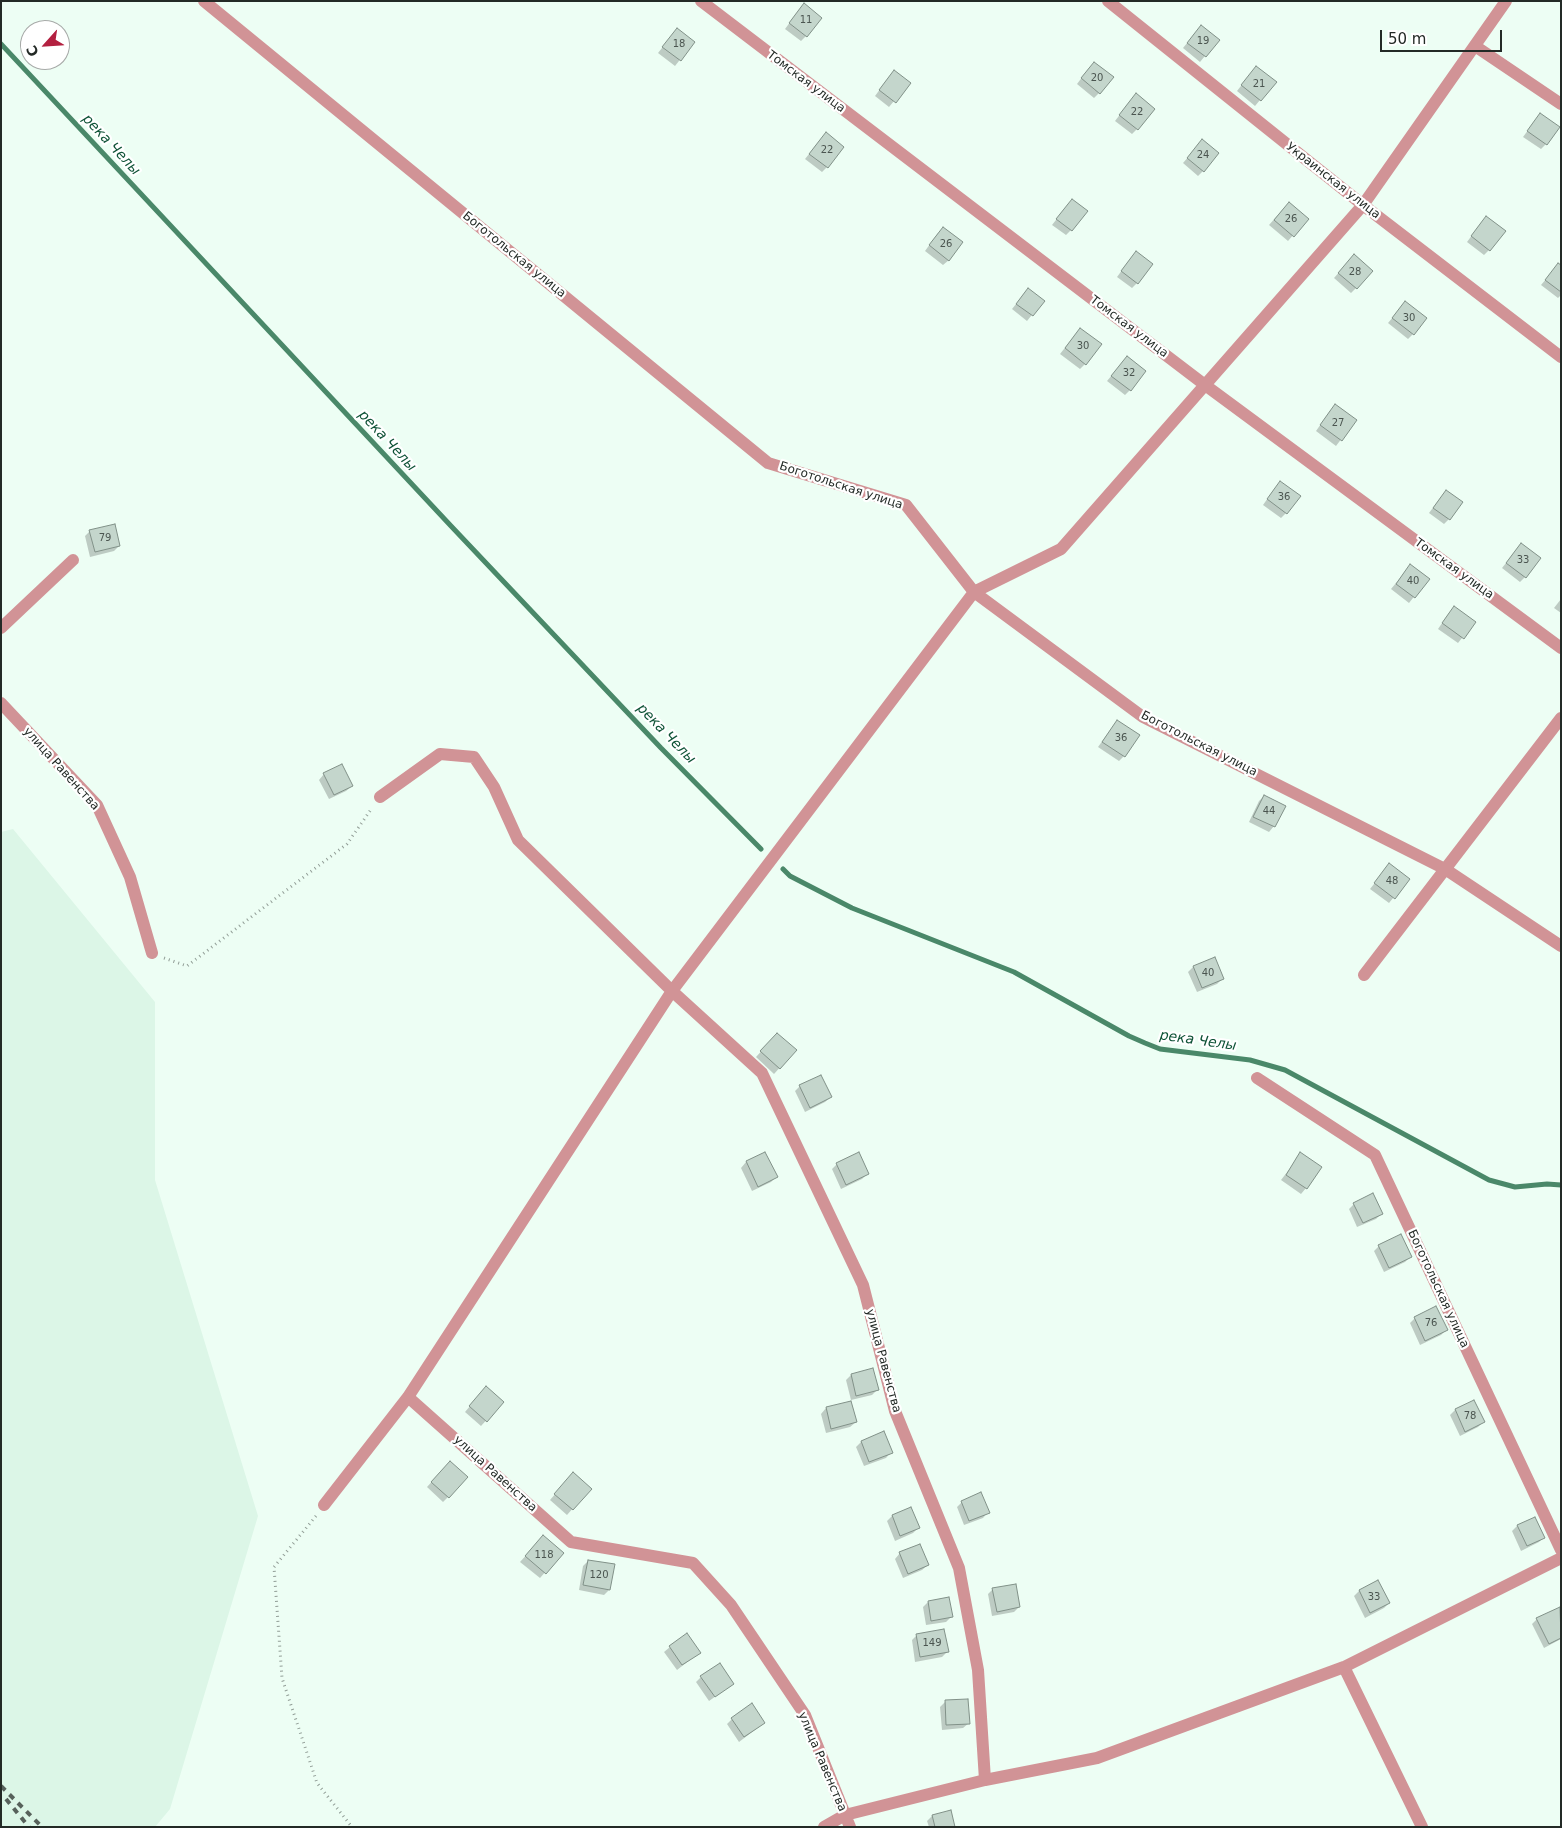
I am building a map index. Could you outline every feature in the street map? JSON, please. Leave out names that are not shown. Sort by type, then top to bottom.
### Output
[{"type":"street","name":"Боготольская улица","points":[[204,1],[768,463],[906,505],[974,592],[1143,717],[1445,869],[1561,946]]},
{"type":"street","name":"Томская улица","points":[[700,1],[1205,385],[1561,648]]},
{"type":"street","name":"Украинская улица","points":[[1108,1],[1363,205],[1561,357]]},
{"type":"street","points":[[324,1506],[408,1397],[672,991],[974,592],[1062,549],[1363,205],[1506,1]]},
{"type":"street","points":[[1475,46],[1561,104]]},
{"type":"street","points":[[1,628],[73,560]]},
{"type":"street","name":"улица Равенства","points":[[1,703],[97,805],[130,877],[152,953]]},
{"type":"street","points":[[1364,975],[1561,718]]},
{"type":"street","name":"улица Равенства","points":[[380,797],[440,754],[474,757],[494,787],[518,840],[672,991],[762,1073],[863,1285],[896,1411],[959,1568],[978,1670],[985,1780]]},
{"type":"street","name":"Боготольская улица","points":[[1258,1078],[1375,1155],[1561,1550]]},
{"type":"street","name":"улица Равенства","points":[[408,1397],[571,1542],[693,1563],[731,1605],[804,1715],[848,1821]]},
{"type":"street","points":[[824,1827],[985,1780],[1098,1758],[1344,1667],[1561,1558]]},
{"type":"street","points":[[1344,1667],[1422,1827]]},
{"type":"path","points":[[152,953],[187,966],[347,844],[380,797]]},
{"type":"path","points":[[324,1506],[274,1567],[282,1678],[317,1783],[352,1827]]},
{"type":"shaded area","points":[[13,829],[155,1002],[155,1180],[258,1516],[170,1809],[155,1827],[1,1827],[1,832]]},
{"type":"building","points":[[804,3],[822,18],[807,37],[789,23]]},
{"type":"building","points":[[1201,25],[1220,40],[1206,57],[1187,43]]},
{"type":"building","points":[[677,28],[695,42],[681,61],[662,47]]},
{"type":"building","points":[[1094,62],[1114,77],[1100,94],[1081,78]]},
{"type":"building","points":[[1256,66],[1277,82],[1261,101],[1241,85]]},
{"type":"building","points":[[894,70],[911,83],[896,103],[879,90]]},
{"type":"building","points":[[1136,93],[1155,109],[1138,130],[1119,115]]},
{"type":"building","points":[[1540,113],[1560,127],[1547,145],[1527,131]]},
{"type":"building","points":[[826,132],[844,147],[828,168],[809,154]]},
{"type":"building","points":[[1202,139],[1219,153],[1204,172],[1187,158]]},
{"type":"building","points":[[1072,199],[1088,211],[1072,231],[1056,219]]},
{"type":"building","points":[[1289,202],[1309,219],[1294,237],[1274,220]]},
{"type":"building","points":[[1486,216],[1506,231],[1490,251],[1471,236]]},
{"type":"building","points":[[943,227],[963,242],[949,261],[929,245]]},
{"type":"building","points":[[1136,251],[1153,264],[1138,284],[1121,271]]},
{"type":"building","points":[[1354,254],[1373,271],[1357,289],[1338,273]]},
{"type":"building","points":[[1558,263],[1561,265],[1561,292],[1545,280]]},
{"type":"building","points":[[1028,288],[1045,301],[1033,316],[1016,304]]},
{"type":"building","points":[[1405,301],[1427,318],[1414,335],[1392,318]]},
{"type":"building","points":[[1080,328],[1102,344],[1086,365],[1065,348]]},
{"type":"building","points":[[1127,356],[1146,371],[1131,391],[1111,376]]},
{"type":"building","points":[[1335,404],[1357,420],[1342,441],[1320,425]]},
{"type":"building","points":[[1280,481],[1301,496],[1287,514],[1267,499]]},
{"type":"building","points":[[1446,490],[1463,502],[1450,520],[1433,508]]},
{"type":"building","points":[[115,524],[120,546],[95,552],[89,530]]},
{"type":"building","points":[[1521,543],[1541,558],[1526,578],[1506,563]]},
{"type":"building","points":[[1410,564],[1430,579],[1415,598],[1396,584]]},
{"type":"building","points":[[1454,606],[1476,622],[1464,639],[1442,623]]},
{"type":"building","points":[[1117,720],[1140,735],[1125,757],[1102,742]]},
{"type":"building","points":[[342,764],[353,786],[334,795],[323,773]]},
{"type":"building","points":[[1264,795],[1286,806],[1275,827],[1253,817]]},
{"type":"building","points":[[1389,863],[1410,879],[1395,899],[1374,883]]},
{"type":"building","points":[[1215,957],[1224,979],[1202,988],[1193,966]]},
{"type":"building","points":[[777,1033],[797,1050],[780,1069],[760,1051]]},
{"type":"building","points":[[821,1075],[832,1097],[810,1108],[799,1085]]},
{"type":"building","points":[[765,1152],[778,1177],[758,1187],[746,1161]]},
{"type":"building","points":[[859,1152],[869,1174],[846,1185],[836,1163]]},
{"type":"building","points":[[1300,1152],[1322,1167],[1307,1189],[1286,1175]]},
{"type":"building","points":[[1373,1193],[1383,1214],[1363,1223],[1353,1203]]},
{"type":"building","points":[[1401,1234],[1412,1257],[1389,1268],[1378,1245]]},
{"type":"building","points":[[1436,1306],[1448,1330],[1425,1341],[1414,1317]]},
{"type":"building","points":[[873,1368],[879,1390],[856,1396],[851,1374]]},
{"type":"building","points":[[486,1386],[504,1402],[487,1422],[469,1406]]},
{"type":"building","points":[[1474,1400],[1485,1422],[1465,1432],[1455,1409]]},
{"type":"building","points":[[851,1401],[857,1422],[831,1429],[826,1407]]},
{"type":"building","points":[[884,1431],[893,1453],[869,1462],[861,1441]]},
{"type":"building","points":[[450,1461],[468,1477],[449,1498],[431,1482]]},
{"type":"building","points":[[573,1472],[592,1489],[573,1510],[554,1494]]},
{"type":"building","points":[[981,1492],[990,1513],[969,1521],[961,1501]]},
{"type":"building","points":[[911,1507],[920,1528],[900,1536],[892,1515]]},
{"type":"building","points":[[1535,1517],[1545,1538],[1527,1546],[1517,1525]]},
{"type":"building","points":[[543,1535],[564,1553],[546,1574],[525,1556]]},
{"type":"building","points":[[920,1544],[929,1565],[908,1574],[899,1552]]},
{"type":"building","points":[[588,1560],[615,1564],[610,1590],[583,1585]]},
{"type":"building","points":[[1378,1580],[1390,1603],[1370,1613],[1359,1590]]},
{"type":"building","points":[[1016,1584],[1020,1607],[997,1612],[992,1588]]},
{"type":"building","points":[[949,1597],[953,1617],[931,1621],[928,1601]]},
{"type":"building","points":[[1560,1607],[1561,1638],[1549,1644],[1536,1618]]},
{"type":"building","points":[[944,1629],[949,1652],[920,1657],[916,1634]]},
{"type":"building","points":[[687,1633],[701,1653],[682,1665],[669,1646]]},
{"type":"building","points":[[720,1663],[734,1684],[715,1697],[700,1676]]},
{"type":"building","points":[[968,1699],[970,1724],[946,1725],[945,1700]]},
{"type":"building","points":[[752,1703],[765,1723],[744,1737],[731,1718]]},
{"type":"building","points":[[951,1810],[955,1827],[935,1827],[932,1815]]},
{"type":"waterway","name":"река Челы","points":[[1,44],[451,526],[661,748],[761,849]]},
{"type":"waterway","name":"река Челы","points":[[783,869],[790,876],[852,908],[1014,972],[1145,1043],[1160,1049],[1250,1060],[1285,1070],[1489,1180],[1515,1187],[1547,1184],[1561,1185]]},
{"type":"railway","points":[[1,1786],[42,1827]]},
{"type":"railway","points":[[6,1799],[29,1827]]}]
